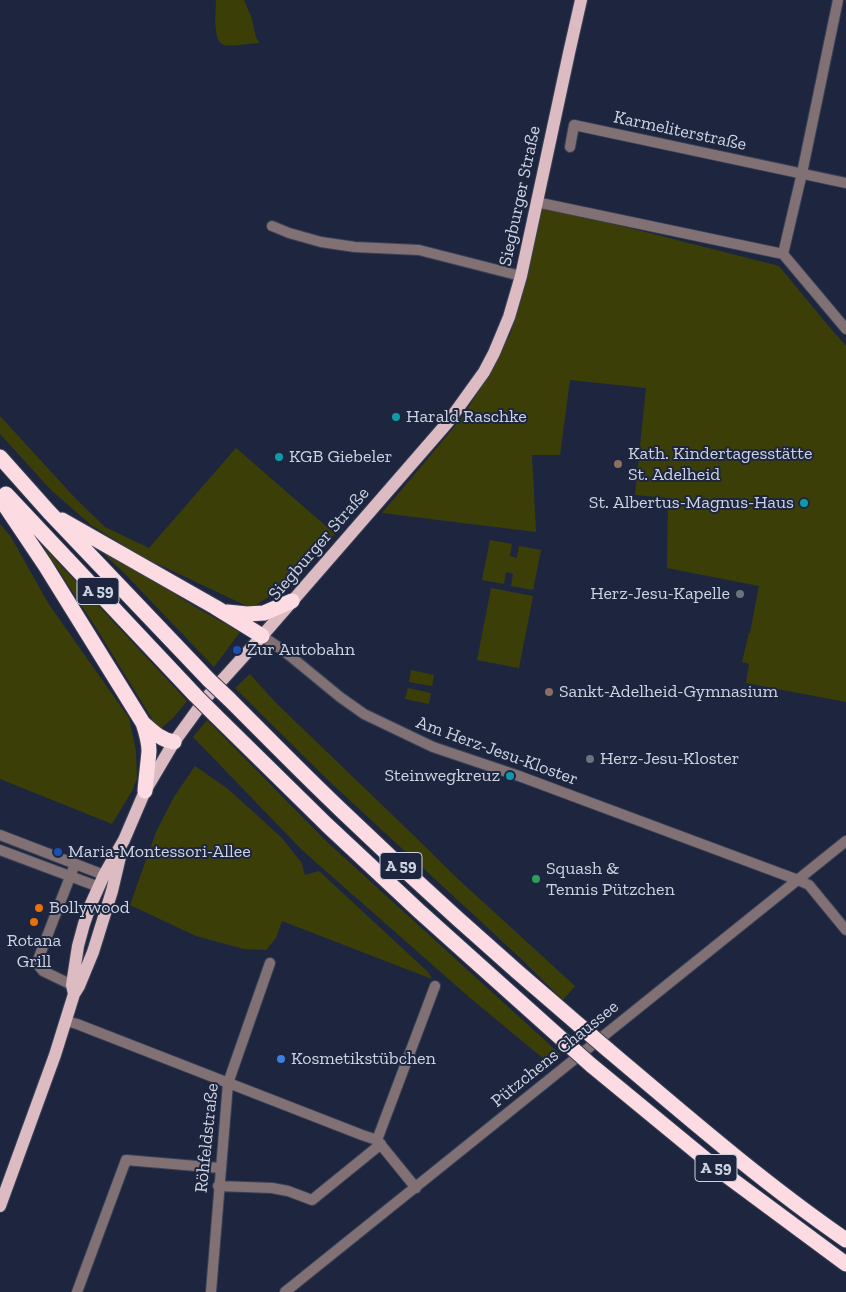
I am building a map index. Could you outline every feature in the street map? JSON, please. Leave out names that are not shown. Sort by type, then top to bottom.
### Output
[{"type":"highway","name":"A 59","points":[[0,457],[49,512],[209,680],[341,810],[420,884],[505,962],[728,1152],[822,1224],[846,1240]]},
{"type":"highway","name":"A 59","points":[[0,488],[215,715],[348,845],[591,1065],[715,1168],[846,1264]]},
{"type":"highway","points":[[0,498],[45,565],[143,723],[149,749],[145,792]]},
{"type":"highway","points":[[49,512],[262,636]]},
{"type":"highway","points":[[221,611],[247,614],[260,613],[292,601]]},
{"type":"highway","points":[[143,723],[161,738],[174,742]]},
{"type":"main road","name":"Siegburger Straße","points":[[0,1206],[66,1021],[75,988],[78,946],[84,924],[102,881],[124,840],[145,792],[174,742],[206,698],[463,403],[484,372],[500,340],[521,276],[581,0]]},
{"type":"main road","name":"Siegburger Straße","points":[[75,988],[93,952],[112,891],[124,840]]},
{"type":"main road","points":[[102,881],[112,891]]},
{"type":"street","points":[[783,254],[838,0]]},
{"type":"street","name":"Karmeliterstraße","points":[[570,147],[574,125],[802,173]]},
{"type":"street","points":[[802,173],[846,184]]},
{"type":"street","points":[[536,202],[783,254],[846,329]]},
{"type":"street","points":[[272,226],[321,242],[355,247],[419,250],[521,276]]},
{"type":"street","name":"Am Herz-Jesu-Kloster","points":[[262,636],[364,714],[433,747],[519,776],[798,880],[809,885],[846,930]]},
{"type":"street","points":[[0,835],[75,864],[102,881]]},
{"type":"street","name":"Pützchens Chaussee","points":[[285,1292],[846,841]]},
{"type":"street","points":[[0,850],[70,876],[102,881]]},
{"type":"street","points":[[75,864],[39,957],[38,965],[43,971],[75,988]]},
{"type":"street","name":"Röhfeldstraße","points":[[211,1292],[218,1186],[228,1083],[270,963]]},
{"type":"street","points":[[218,1186],[272,1188],[288,1191],[312,1200],[379,1142],[435,986]]},
{"type":"street","points":[[66,1021],[379,1142],[416,1188]]},
{"type":"street","points":[[77,1292],[126,1160],[220,1168]]},
{"type":"green space","points":[[216,0],[244,0],[252,19],[256,38],[260,43],[224,45],[220,42],[216,32]]},
{"type":"green space","points":[[543,206],[779,266],[846,346],[846,702],[746,683],[749,664],[742,662],[759,586],[667,568],[668,498],[635,495],[646,388],[570,380],[560,455],[532,455],[536,532],[382,513],[461,419],[487,378],[511,333]]},
{"type":"green space","points":[[0,416],[76,499],[105,527],[149,548],[236,448],[335,534],[270,596],[251,608],[143,557],[91,525],[51,490],[0,434]]},
{"type":"green space","points":[[0,524],[11,537],[48,603],[129,718],[136,751],[137,778],[132,791],[112,824],[0,779]]},
{"type":"green space","points":[[87,538],[195,607],[240,632],[214,667],[126,575]]},
{"type":"green space","points":[[490,540],[512,544],[510,556],[517,558],[519,546],[541,550],[533,590],[511,586],[513,574],[506,572],[504,584],[482,580]]},
{"type":"green space","points":[[42,545],[187,701],[173,718],[159,730],[95,626]]},
{"type":"green space","points":[[491,588],[533,596],[519,668],[477,660]]},
{"type":"green space","points":[[411,670],[434,675],[432,686],[409,682]]},
{"type":"green space","points":[[250,674],[275,702],[459,880],[575,986],[563,1000],[331,783],[235,688]]},
{"type":"green space","points":[[408,688],[431,693],[429,704],[405,699]]},
{"type":"green space","points":[[207,720],[326,841],[561,1055],[550,1064],[469,997],[302,850],[193,737]]},
{"type":"green space","points":[[195,766],[228,789],[282,838],[301,862],[305,875],[319,871],[428,972],[432,979],[282,921],[276,938],[266,950],[244,949],[196,936],[130,905],[156,832],[174,797]]},
{"type":"place","name":"Harald Raschke","points":[[396,417]]},
{"type":"place","name":"KGB Giebeler","points":[[279,457]]},
{"type":"place","name":"Kath. Kindertagesstätte St. Adelheid","points":[[618,464]]},
{"type":"place","name":"St. Albertus-Magnus-Haus","points":[[804,503]]},
{"type":"place","name":"Herz-Jesu-Kapelle","points":[[740,594]]},
{"type":"place","name":"Zur Autobahn","points":[[237,650]]},
{"type":"place","name":"Sankt-Adelheid-Gymnasium","points":[[549,692]]},
{"type":"place","name":"Herz-Jesu-Kloster","points":[[590,759]]},
{"type":"place","name":"Steinwegkreuz","points":[[510,776]]},
{"type":"place","name":"Maria-Montessori-Allee","points":[[58,852]]},
{"type":"place","name":"Squash & Tennis Pützchen","points":[[536,879]]},
{"type":"place","name":"Bollywood","points":[[39,908]]},
{"type":"place","name":"Rotana Grill","points":[[34,922]]},
{"type":"place","name":"Kosmetikstübchen","points":[[281,1059]]}]
